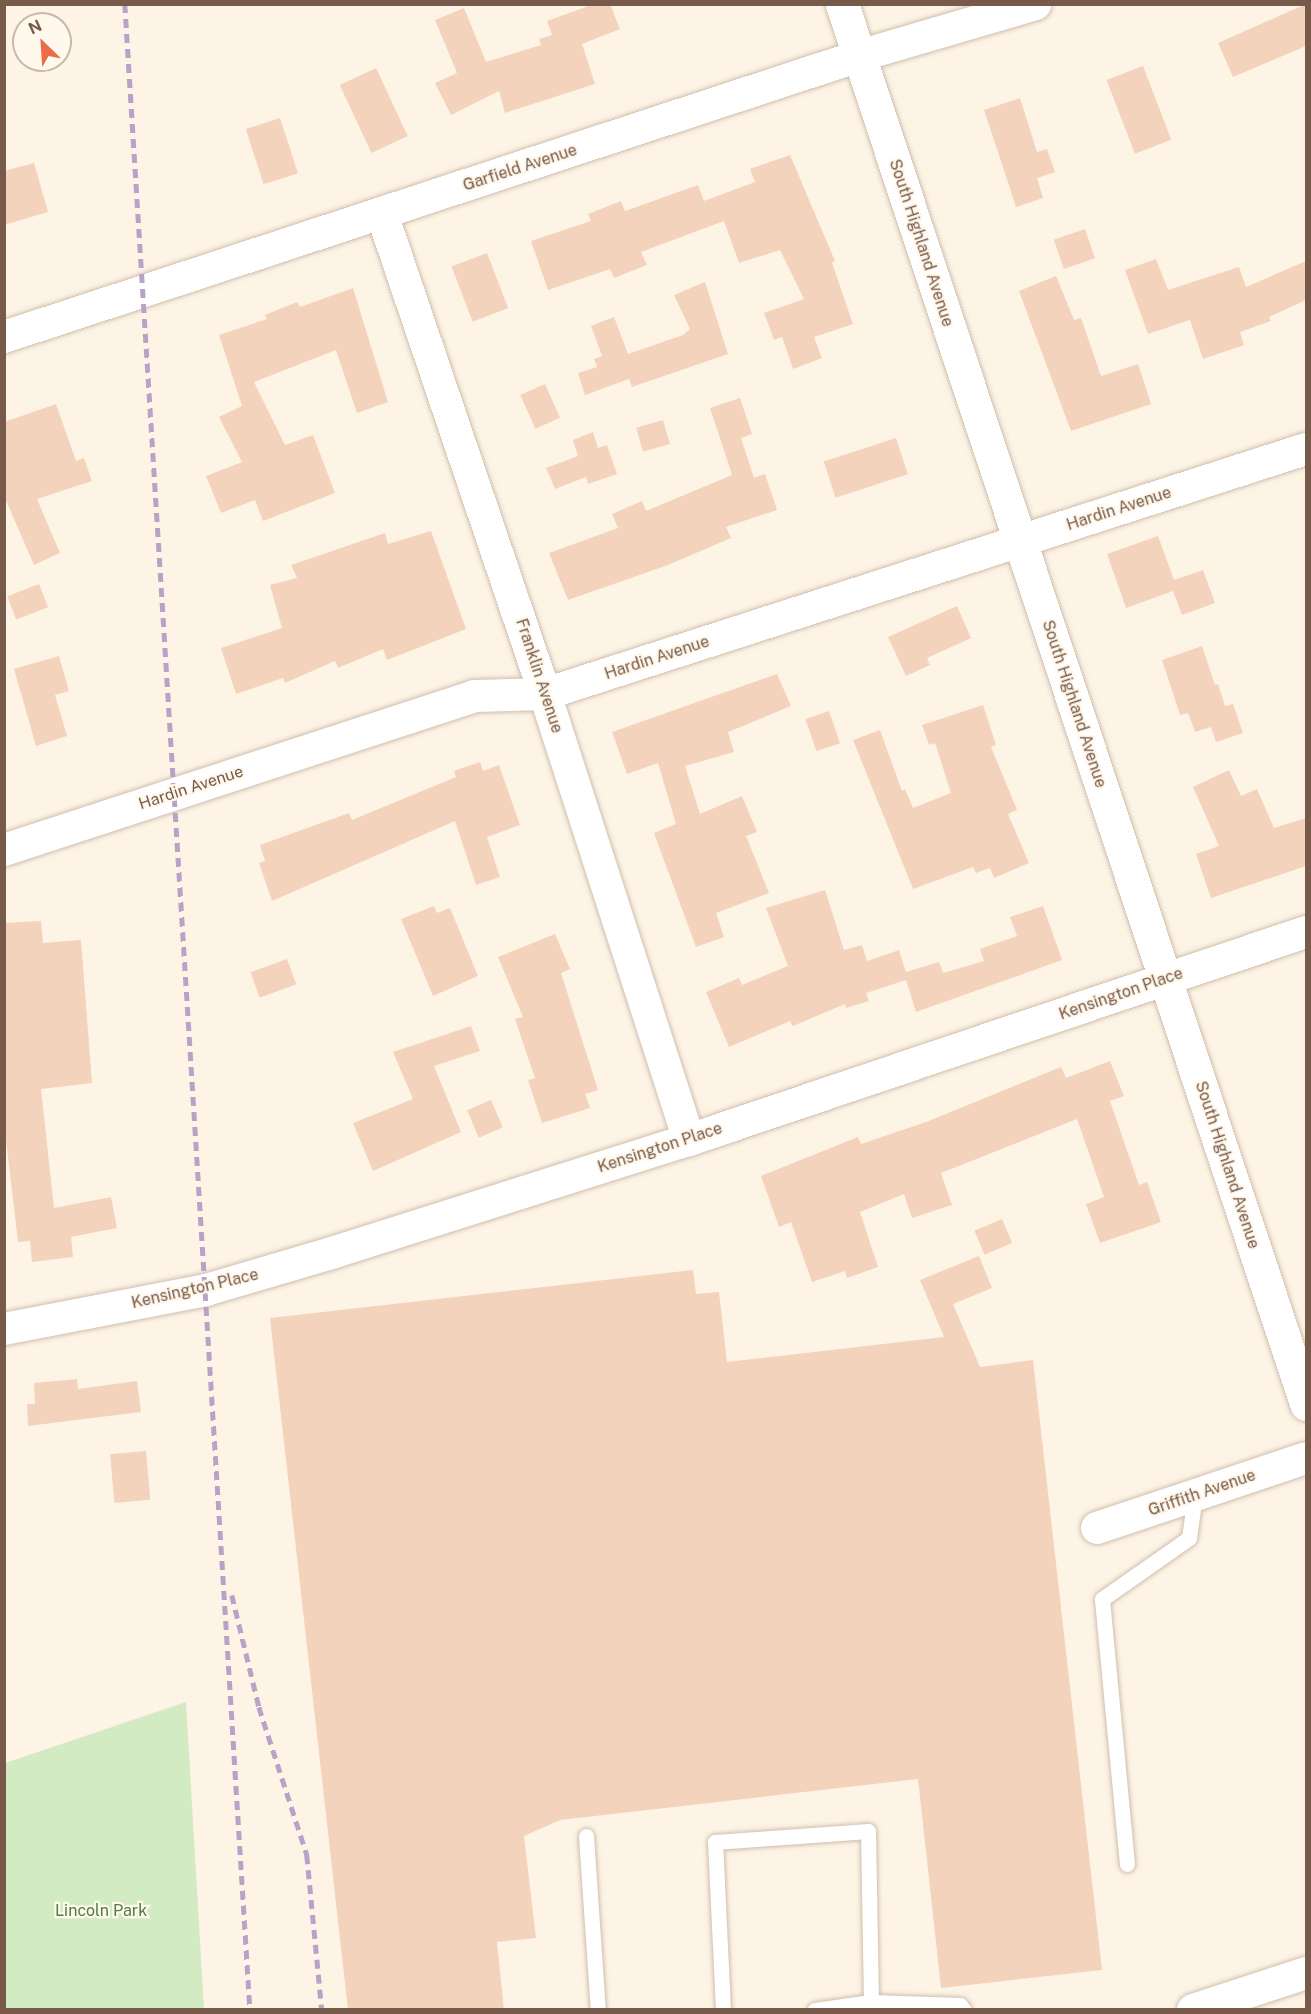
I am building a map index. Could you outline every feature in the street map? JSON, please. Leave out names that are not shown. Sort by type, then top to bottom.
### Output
[{"type":"street","name":"South Highland Avenue","points":[[842,4],[1306,1404]]},
{"type":"street","name":"Garfield Avenue","points":[[4,337],[859,56],[1036,4]]},
{"type":"street","name":"Franklin Avenue","points":[[382,214],[545,694],[689,1140]]},
{"type":"street","name":"Hardin Avenue","points":[[4,850],[474,696],[545,694],[1306,449]]},
{"type":"street","name":"Kensington Place","points":[[4,1329],[206,1290],[689,1140],[1306,932]]},
{"type":"street","name":"Griffith Avenue","points":[[1097,1528],[1306,1458]]},
{"type":"street","points":[[1193,2010],[1306,1972]]},
{"type":"lane","points":[[1126,1864],[1102,1599],[1189,1538],[1195,1495]]},
{"type":"lane","points":[[723,2010],[715,1842],[868,1831],[871,2002]]},
{"type":"lane","points":[[586,1836],[598,2010]]},
{"type":"lane","points":[[815,2010],[871,2002],[960,2006],[964,2010]]},
{"type":"green space","name":"Lincoln Park","points":[[186,1702],[204,2009],[5,2009],[5,1763]]},
{"type":"building","points":[[594,4],[610,4],[620,29],[582,44],[595,84],[505,113],[499,91],[451,115],[435,83],[457,73],[435,20],[464,8],[486,62],[541,45],[539,39],[552,35],[547,21]]},
{"type":"building","points":[[1306,4],[1306,46],[1233,77],[1218,43]]},
{"type":"building","points":[[1143,66],[1171,140],[1135,154],[1107,80]]},
{"type":"building","points":[[376,68],[408,136],[371,153],[340,85]]},
{"type":"building","points":[[1020,98],[1037,152],[1047,149],[1055,172],[1037,178],[1043,198],[1016,207],[984,110]]},
{"type":"building","points":[[280,118],[298,173],[264,184],[246,129]]},
{"type":"building","points":[[790,155],[835,261],[832,263],[853,324],[814,337],[822,358],[793,369],[782,337],[774,340],[764,313],[804,299],[780,250],[739,263],[724,221],[641,252],[647,265],[614,278],[610,269],[548,290],[531,241],[591,221],[588,214],[621,201],[625,211],[698,185],[704,201],[755,182],[750,169]]},
{"type":"building","points":[[34,163],[48,212],[4,225],[4,171]]},
{"type":"building","points":[[1085,229],[1095,258],[1064,269],[1054,240]]},
{"type":"building","points":[[487,253],[508,308],[473,322],[452,267]]},
{"type":"building","points":[[1156,259],[1168,290],[1239,267],[1246,287],[1306,261],[1306,300],[1269,317],[1271,321],[1240,332],[1244,345],[1203,359],[1190,320],[1148,334],[1125,270]]},
{"type":"building","points":[[1056,276],[1074,320],[1081,318],[1101,376],[1138,364],[1151,404],[1071,431],[1019,291]]},
{"type":"building","points":[[705,282],[728,354],[632,387],[629,379],[585,395],[578,373],[597,367],[594,359],[602,356],[591,326],[614,317],[628,354],[683,335],[690,329],[674,295]]},
{"type":"building","points":[[353,288],[388,402],[357,413],[336,350],[254,382],[285,445],[313,435],[335,493],[263,521],[255,500],[221,513],[206,476],[242,462],[219,417],[242,406],[219,335],[267,319],[265,315],[297,302],[300,307]]},
{"type":"building","points":[[545,384],[560,418],[535,429],[520,395]]},
{"type":"building","points":[[740,398],[752,434],[741,438],[754,478],[765,474],[777,510],[726,527],[731,538],[668,565],[568,600],[549,553],[618,528],[612,514],[642,501],[646,511],[732,475],[710,408]]},
{"type":"building","points":[[56,404],[76,461],[84,458],[92,481],[37,499],[60,553],[34,565],[4,496],[4,422]]},
{"type":"building","points":[[663,420],[670,444],[643,452],[636,428]]},
{"type":"building","points":[[593,432],[598,448],[607,445],[617,474],[588,484],[586,477],[555,489],[546,468],[578,456],[573,440]]},
{"type":"building","points":[[896,438],[908,474],[835,498],[824,461]]},
{"type":"building","points":[[431,531],[466,629],[387,660],[383,649],[338,668],[335,661],[285,683],[283,678],[236,694],[221,648],[282,628],[270,585],[297,578],[291,565],[385,533],[388,544]]},
{"type":"building","points":[[1158,536],[1174,580],[1203,570],[1215,603],[1182,615],[1173,591],[1126,608],[1107,554]]},
{"type":"building","points":[[39,584],[48,607],[16,620],[7,596]]},
{"type":"building","points":[[957,606],[971,638],[927,658],[930,665],[906,676],[888,637]]},
{"type":"building","points":[[1202,646],[1215,685],[1218,684],[1225,706],[1233,704],[1243,733],[1216,742],[1211,727],[1195,732],[1188,713],[1180,715],[1162,660]]},
{"type":"building","points":[[59,656],[69,691],[55,695],[67,736],[36,746],[14,669]]},
{"type":"building","points":[[777,674],[791,706],[728,732],[734,752],[685,766],[700,814],[742,796],[757,832],[746,836],[769,893],[716,913],[724,937],[696,947],[654,833],[676,824],[658,763],[627,774],[612,732]]},
{"type":"building","points":[[983,705],[996,745],[991,747],[1017,810],[1008,814],[1029,863],[994,878],[990,868],[976,873],[973,867],[913,889],[853,740],[880,730],[902,791],[905,789],[913,808],[951,793],[935,743],[929,745],[922,725]]},
{"type":"building","points":[[829,711],[840,743],[816,751],[805,719]]},
{"type":"building","points":[[480,762],[483,771],[499,765],[520,825],[487,837],[500,877],[476,885],[455,821],[272,901],[259,863],[265,861],[260,845],[349,813],[352,820],[456,777],[454,771]]},
{"type":"building","points":[[1229,770],[1241,796],[1257,789],[1274,828],[1306,818],[1306,866],[1211,898],[1196,854],[1219,846],[1193,787]]},
{"type":"building","points":[[825,890],[844,950],[862,945],[867,961],[899,950],[906,972],[939,962],[943,973],[984,961],[980,949],[1017,936],[1010,917],[1043,906],[1062,960],[916,1012],[906,980],[866,993],[869,1001],[846,1008],[845,1004],[793,1026],[790,1021],[729,1047],[706,992],[739,978],[742,985],[788,966],[766,908]]},
{"type":"building","points":[[434,906],[437,913],[450,908],[478,976],[433,996],[401,919]]},
{"type":"building","points":[[41,921],[43,943],[81,940],[92,1083],[41,1089],[54,1208],[111,1197],[117,1228],[71,1237],[73,1257],[32,1262],[30,1241],[18,1242],[4,1123],[4,923]]},
{"type":"building","points":[[555,934],[570,969],[561,973],[598,1090],[585,1094],[590,1108],[542,1123],[528,1080],[535,1078],[515,1019],[523,1017],[498,957]]},
{"type":"building","points":[[287,959],[296,984],[260,998],[250,972]]},
{"type":"building","points":[[471,1026],[480,1051],[434,1066],[461,1132],[373,1171],[353,1123],[413,1099],[393,1052]]},
{"type":"building","points":[[1110,1061],[1124,1096],[1110,1101],[1139,1185],[1147,1182],[1161,1222],[1100,1243],[1086,1204],[1104,1197],[1077,1119],[941,1173],[952,1205],[912,1218],[904,1194],[860,1212],[878,1267],[847,1278],[845,1271],[812,1282],[791,1222],[779,1227],[761,1176],[858,1137],[861,1144],[926,1122],[1061,1067],[1066,1078]]},
{"type":"building","points":[[491,1100],[503,1128],[479,1138],[467,1110]]},
{"type":"building","points":[[1002,1219],[1012,1243],[985,1255],[974,1231]]},
{"type":"building","points":[[979,1256],[992,1288],[953,1304],[980,1367],[1033,1360],[1102,1970],[941,1988],[918,1779],[560,1820],[524,1836],[536,1938],[497,1942],[504,2010],[348,2010],[270,1318],[693,1270],[696,1294],[719,1292],[727,1362],[944,1337],[920,1280]]},
{"type":"building","points":[[77,1379],[78,1389],[137,1381],[141,1412],[28,1426],[27,1404],[35,1404],[34,1383]]},
{"type":"building","points":[[146,1451],[150,1500],[114,1503],[110,1454]]},
{"type":"railway","points":[[125,4],[250,2010]]},
{"type":"railway","points":[[232,1595],[259,1707],[307,1855],[322,2010]]}]
